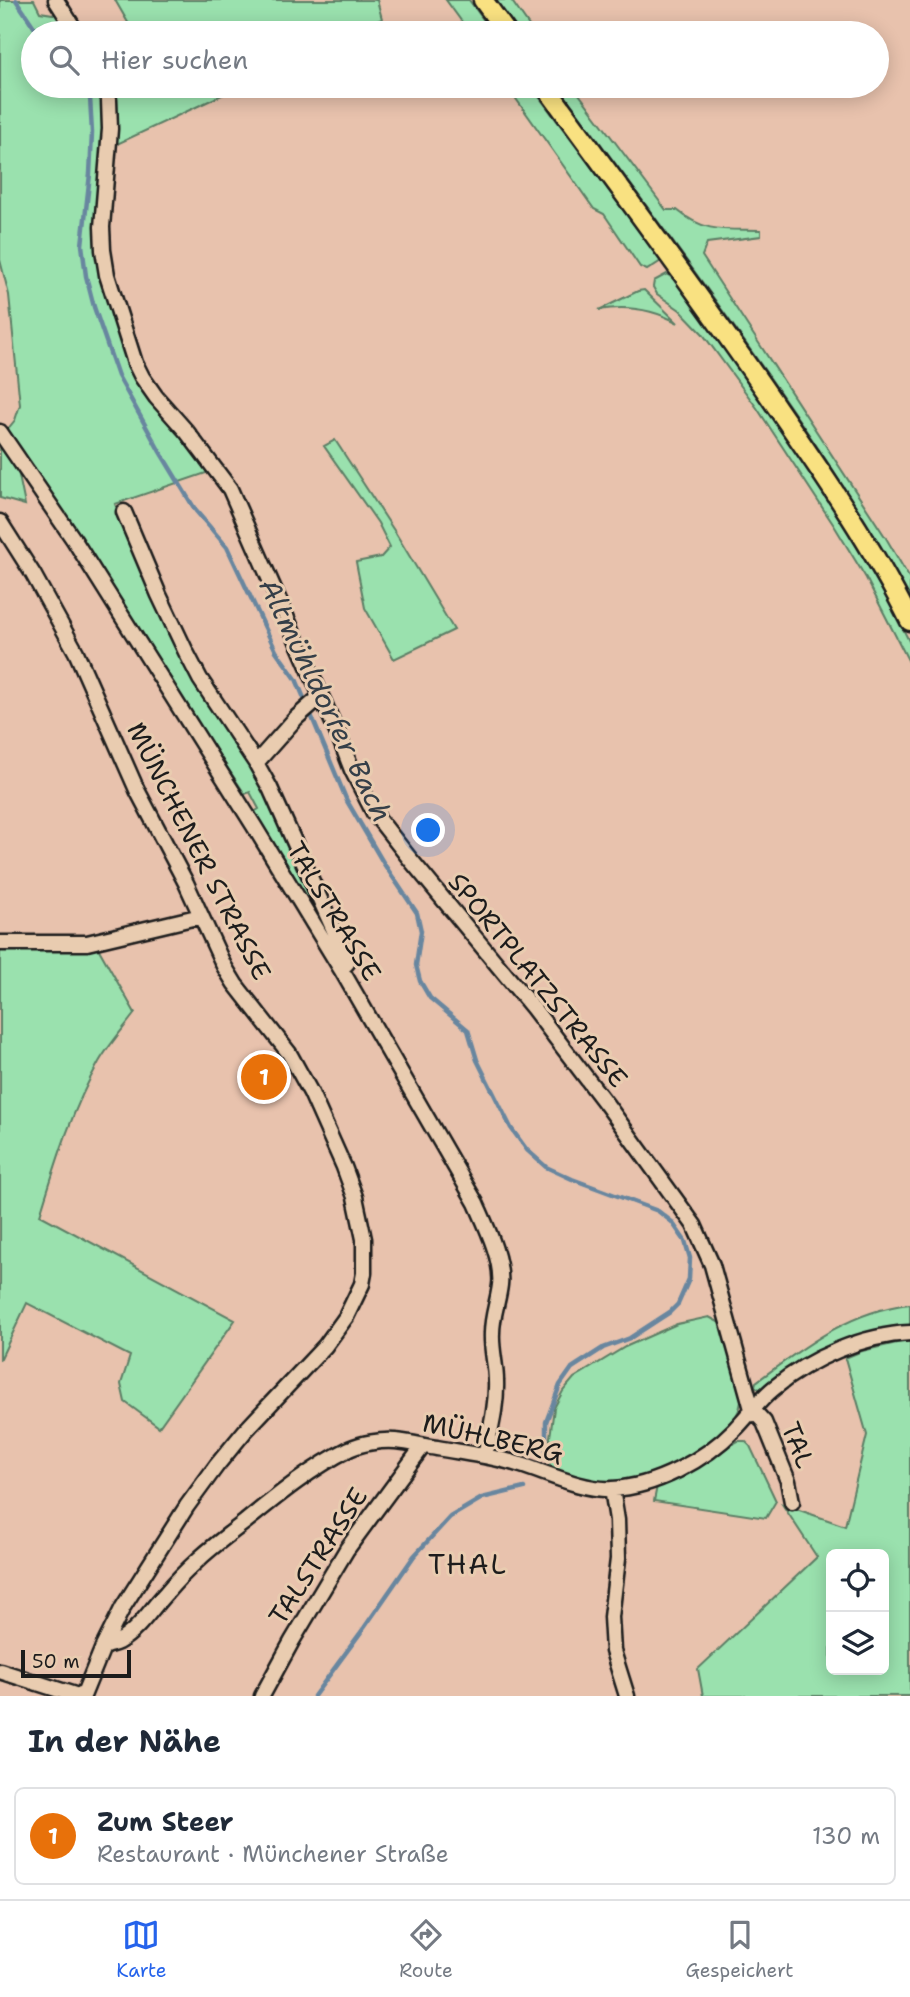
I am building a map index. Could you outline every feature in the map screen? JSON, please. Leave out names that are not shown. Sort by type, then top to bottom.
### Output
[{"type":"main road","points":[[483,0],[498,21]]},
{"type":"main road","points":[[554,98],[690,283],[799,439],[869,547],[910,621]]},
{"type":"street","points":[[56,0],[69,21]]},
{"type":"street","name":"SPORTPLATZSTRASSE","points":[[109,98],[110,129],[102,227],[103,250],[107,275],[135,363],[156,397],[187,432],[230,489],[318,698],[341,739],[352,770],[374,813],[533,1008],[694,1225],[712,1265],[752,1409]]},
{"type":"street","name":"TALSTRASSE","points":[[0,432],[74,540],[341,969],[476,1203],[495,1253],[500,1284],[492,1321],[491,1345],[496,1403],[485,1455]]},
{"type":"street","points":[[124,512],[169,618],[200,679],[256,764],[285,819],[346,957],[347,963],[341,969]]},
{"type":"street","name":"MÜNCHENER STRASSE","points":[[0,522],[33,574],[76,652],[132,779],[186,883],[214,947],[235,985],[289,1053],[311,1093],[355,1197],[364,1240],[364,1273],[357,1297],[339,1328],[245,1431],[187,1506],[123,1606],[80,1696]]},
{"type":"street","points":[[256,764],[318,698]]},
{"type":"street","points":[[0,943],[87,943],[201,916]]},
{"type":"street","name":"MÜHLBERG","points":[[103,1647],[117,1642],[138,1626],[167,1591],[200,1558],[264,1506],[324,1463],[352,1448],[368,1443],[395,1441],[485,1455],[587,1486],[612,1489],[662,1478],[699,1459],[733,1432],[752,1409],[775,1388],[797,1372],[836,1351],[875,1338],[910,1333]]},
{"type":"street","name":"TAL","points":[[752,1409],[764,1422],[788,1481],[792,1502]]},
{"type":"street","name":"TALSTRASSE","points":[[262,1696],[347,1549],[423,1446]]},
{"type":"street","points":[[612,1489],[617,1520],[618,1559],[611,1617],[613,1651],[628,1696]]},
{"type":"street","points":[[0,1671],[80,1696]]},
{"type":"green space","points":[[0,0],[34,0],[40,12],[59,15],[63,21],[21,21],[21,98],[104,98],[106,105],[98,225],[120,334],[212,471],[115,504],[165,627],[195,683],[271,802],[336,949],[254,812],[259,809],[250,792],[245,794],[172,685],[59,505],[7,430],[15,420],[20,405],[9,295],[0,260]]},
{"type":"green space","points":[[115,0],[377,0],[382,19],[377,21],[127,21]]},
{"type":"green space","points":[[446,0],[469,0],[484,21],[461,21]]},
{"type":"green space","points":[[495,0],[511,0],[526,21],[510,21]]},
{"type":"green space","points":[[115,98],[215,98],[115,145]]},
{"type":"green space","points":[[515,98],[540,98],[661,261],[647,270],[640,267],[604,214],[594,209]]},
{"type":"green space","points":[[567,98],[582,98],[666,210],[677,210],[707,227],[761,230],[761,236],[707,243],[702,256],[886,538],[910,579],[910,601],[828,463],[695,273]]},
{"type":"green space","points":[[667,274],[677,282],[724,344],[806,464],[891,605],[910,643],[910,664],[866,578],[757,408],[702,333],[680,310],[657,294],[653,287],[654,281]]},
{"type":"green space","points":[[644,290],[678,323],[640,309],[599,310],[638,291]]},
{"type":"green space","points":[[335,440],[454,630],[394,659],[365,608],[356,562],[381,557],[390,547],[378,523],[324,446]]},
{"type":"green space","points":[[0,442],[16,461],[25,505],[0,498]]},
{"type":"green space","points":[[97,946],[135,1013],[89,1080],[65,1137],[40,1215],[235,1320],[159,1427],[125,1402],[121,1384],[130,1356],[27,1303],[0,1360],[0,948]]},
{"type":"green space","points":[[910,1304],[910,1325],[867,1332],[844,1341],[767,1387],[759,1389],[755,1386],[756,1382],[828,1332],[867,1314]]},
{"type":"green space","points":[[709,1317],[722,1324],[741,1395],[735,1417],[724,1432],[688,1458],[626,1482],[595,1482],[550,1465],[554,1408],[574,1378],[625,1347],[677,1324]]},
{"type":"green space","points":[[910,1342],[910,1696],[703,1696],[698,1669],[817,1557],[782,1504],[845,1526],[867,1435],[845,1358],[862,1351]]},
{"type":"green space","points":[[738,1441],[745,1441],[750,1446],[776,1501],[766,1518],[654,1501],[657,1486],[690,1472]]},
{"type":"waterway","name":"Altmühldorfer Bach","points":[[16,0],[30,21]]},
{"type":"waterway","name":"Altmühldorfer Bach","points":[[90,98],[90,174],[82,245],[94,307],[118,376],[196,511],[227,547],[276,651],[296,679],[347,801],[417,913],[421,931],[416,965],[420,981],[430,998],[468,1030],[477,1060],[511,1128],[527,1150],[546,1167],[658,1211],[672,1222],[685,1241],[690,1258],[689,1279],[678,1304],[630,1338],[603,1348],[572,1368],[560,1385],[546,1422],[546,1455]]},
{"type":"waterway","name":"Altmühldorfer Bach","points":[[314,1696],[414,1556],[450,1517],[482,1498],[524,1488]]},
{"type":"place","name":"Zum Steer","points":[[264,1077]]},
{"type":"district","name":"THAL","points":[[468,1564]]}]
